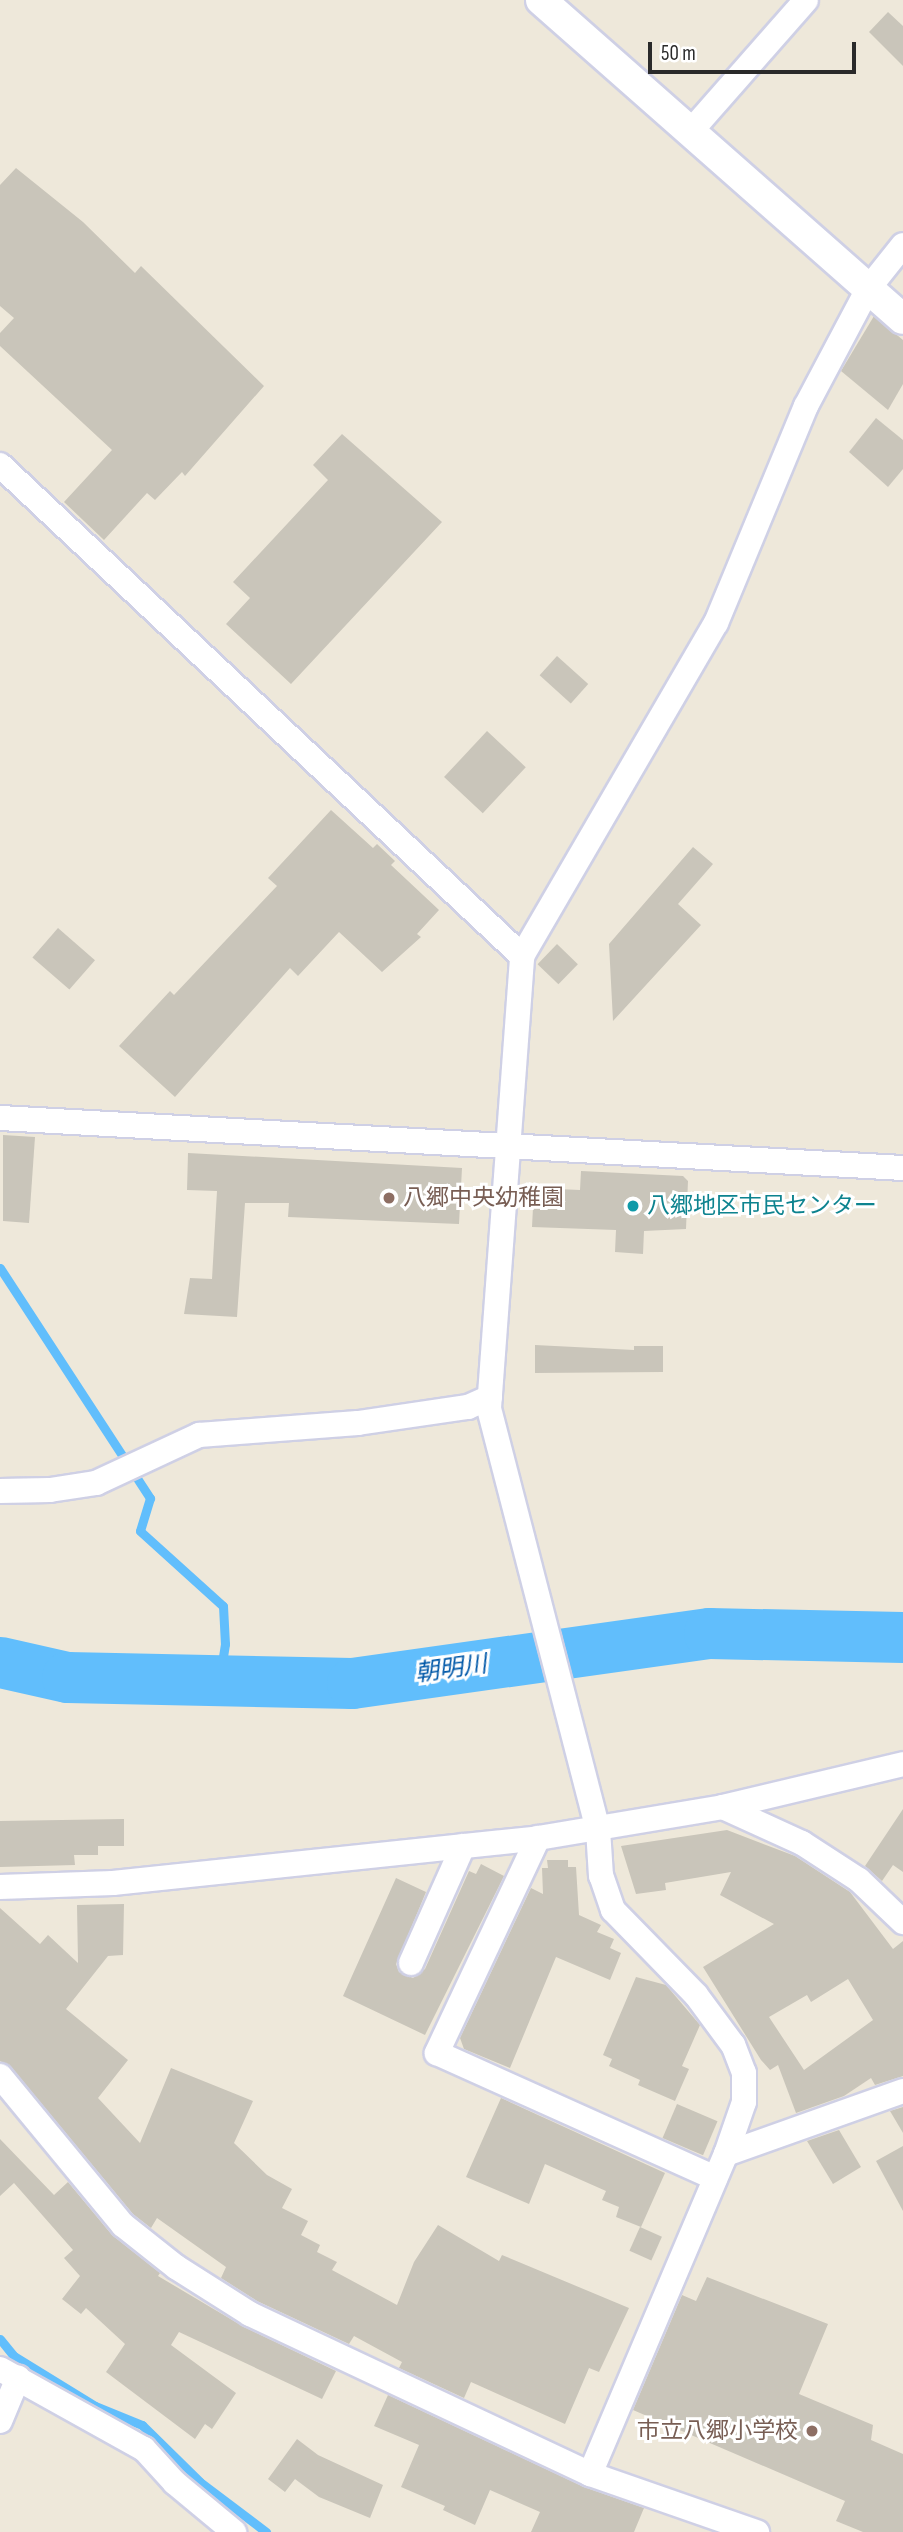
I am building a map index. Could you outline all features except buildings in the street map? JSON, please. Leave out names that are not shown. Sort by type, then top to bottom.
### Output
[{"type":"street","points":[[541,0],[903,319]]},
{"type":"street","points":[[691,131],[806,0]]},
{"type":"street","points":[[590,2474],[726,2154],[744,2102],[744,2073],[733,2045],[696,1995],[613,1910],[601,1876],[598,1830],[572,1738],[490,1402],[522,956],[716,623],[806,406],[867,289],[903,245]]},
{"type":"street","points":[[0,465],[522,956]]},
{"type":"street","points":[[0,1118],[903,1168]]},
{"type":"street","points":[[0,1490],[50,1490],[96,1483],[199,1435],[358,1423],[490,1402]]},
{"type":"street","points":[[0,1887],[113,1883],[598,1830],[723,1807],[903,1764]]},
{"type":"street","points":[[723,1807],[814,1850],[859,1880],[903,1922]]},
{"type":"street","points":[[538,1838],[437,2053],[715,2178]]},
{"type":"street","points":[[411,1963],[463,1846]]},
{"type":"street","points":[[0,2076],[123,2225],[176,2267],[250,2314],[590,2474],[757,2532]]},
{"type":"street","points":[[726,2154],[903,2091]]},
{"type":"street","points":[[0,2421],[9,2374],[144,2449],[175,2483],[234,2532]]},
{"type":"waterway","points":[[0,1268],[150,1498],[140,1531],[223,1606],[225,1644],[219,1681]]},
{"type":"waterway","name":"朝明川","points":[[0,1662],[67,1677],[352,1683],[709,1633],[903,1637]]},
{"type":"waterway","points":[[0,2339],[14,2356],[95,2406],[142,2425],[200,2482],[266,2532]]},
{"type":"place","name":"八郷中央幼稚園","points":[[389,1198]]},
{"type":"place","name":"八郷地区市民センター","points":[[633,1206]]},
{"type":"place","name":"市立八郷小学校","points":[[812,2431]]}]
